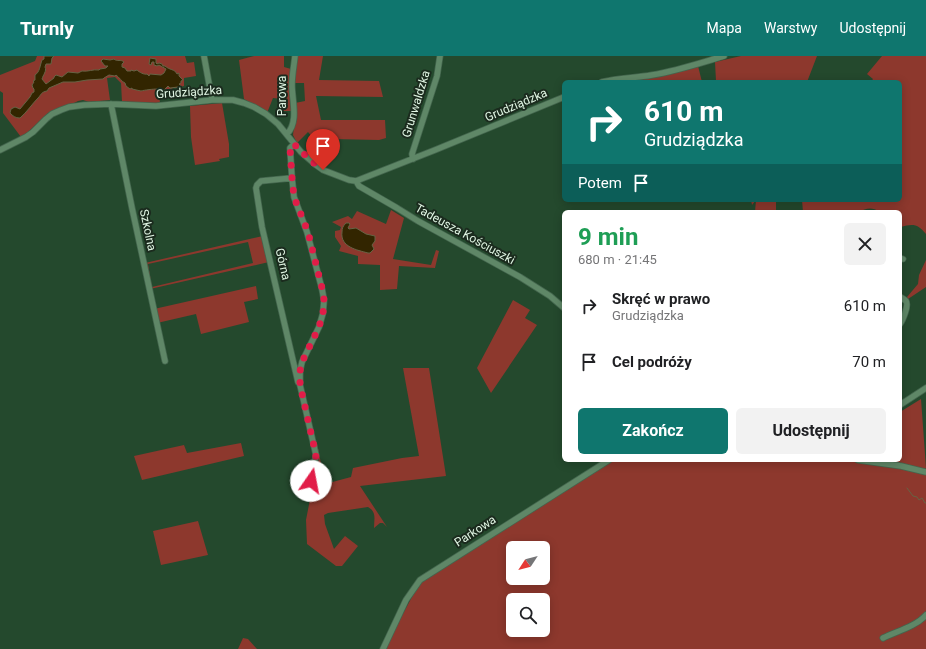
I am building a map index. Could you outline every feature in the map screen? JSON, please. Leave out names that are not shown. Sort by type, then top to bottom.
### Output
[{"type":"street","points":[[204,56],[212,100]]},
{"type":"street","name":"Parowa","points":[[287,134],[292,126],[294,114],[292,85],[295,56]]},
{"type":"street","name":"Grunwaldzka","points":[[413,159],[412,154],[437,76],[440,56]]},
{"type":"street","points":[[610,80],[668,72],[724,56]]},
{"type":"street","name":"Grudziądzka","points":[[0,150],[26,137],[56,112],[69,107],[111,104],[156,106],[212,100],[233,100],[247,104],[266,114],[278,124],[294,144],[310,160],[323,170],[349,180],[356,181],[562,98]]},
{"type":"street","name":"Szkolna","points":[[111,104],[165,361]]},
{"type":"street","points":[[294,144],[290,148],[294,197],[308,232],[324,300],[323,313],[319,327],[302,362],[300,371],[300,383],[316,455],[311,481]]},
{"type":"street","name":"Górna","points":[[292,178],[261,181],[258,183],[256,188],[262,227],[298,382],[300,383]]},
{"type":"street","name":"Tadeusza Kościuszki","points":[[356,181],[359,186],[398,208],[418,222],[526,281],[550,296],[562,306]]},
{"type":"street","points":[[902,298],[906,301],[907,304],[902,320]]},
{"type":"street","points":[[902,404],[926,388]]},
{"type":"street","name":"Parkowa","points":[[383,649],[406,600],[420,580],[606,462]]},
{"type":"street","points":[[872,462],[901,466],[926,472]]},
{"type":"street","points":[[883,638],[917,623],[926,615]]},
{"type":"shaded area","points":[[37,56],[185,56],[187,63],[194,62],[196,76],[184,78],[184,86],[159,91],[160,104],[122,102],[121,83],[115,77],[107,78],[110,100],[89,102],[83,100],[78,101],[48,113],[21,137],[3,113],[3,93],[0,91],[0,75],[35,61]]},
{"type":"shaded area","points":[[44,56],[54,56],[51,64],[46,64],[45,67],[45,72],[42,79],[46,84],[56,75],[62,77],[68,72],[78,73],[82,71],[106,68],[108,66],[105,66],[101,61],[103,59],[123,61],[122,67],[127,71],[137,70],[149,76],[150,74],[161,75],[166,69],[159,65],[154,65],[154,62],[152,62],[151,65],[149,64],[150,58],[156,59],[157,64],[162,64],[163,66],[175,71],[177,74],[179,73],[179,76],[183,80],[179,84],[181,86],[178,87],[170,88],[168,86],[164,90],[156,89],[141,91],[132,88],[130,89],[116,75],[109,75],[103,79],[63,82],[42,93],[20,118],[15,117],[10,113],[11,109],[15,107],[20,109],[34,92],[32,85],[34,82],[33,81],[35,80],[35,75],[39,70]]},
{"type":"shaded area","points":[[254,56],[284,56],[284,67],[291,69],[294,56],[323,56],[319,80],[379,81],[383,97],[316,96],[321,120],[385,120],[386,138],[379,140],[332,139],[326,154],[308,132],[297,143],[293,135],[295,103],[305,101],[304,83],[291,83],[291,111],[283,111],[282,99],[273,98],[267,113],[244,99],[239,60]]},
{"type":"shaded area","points":[[741,56],[817,56],[808,80],[716,80],[715,62]]},
{"type":"shaded area","points":[[882,56],[926,56],[926,234],[914,225],[902,226],[902,210],[803,210],[802,202],[902,202],[902,80],[872,80],[867,74]]},
{"type":"shaded area","points":[[698,66],[702,80],[638,79]]},
{"type":"shaded area","points":[[222,103],[229,144],[229,157],[219,159],[220,161],[195,165],[191,137],[190,106]]},
{"type":"shaded area","points":[[756,202],[776,202],[776,210],[755,210]]},
{"type":"shaded area","points":[[391,210],[404,218],[393,259],[431,265],[436,250],[439,251],[435,268],[399,266],[397,289],[380,290],[380,265],[358,264],[358,256],[339,251],[341,246],[335,237],[335,231],[340,230],[341,227],[332,222],[348,216],[352,219],[357,211],[386,224]]},
{"type":"shaded area","points":[[346,223],[350,224],[349,229],[356,228],[366,234],[375,236],[375,241],[372,245],[374,249],[370,253],[354,249],[346,244],[342,237],[342,229]]},
{"type":"shaded area","points":[[263,236],[269,262],[150,289],[145,263]],"holes":[[[248,242],[253,263],[152,287],[148,264]]]},
{"type":"shaded area","points":[[926,260],[926,287],[908,299],[907,297],[918,284],[919,275]]},
{"type":"shaded area","points":[[256,286],[258,299],[244,302],[249,322],[201,334],[196,314],[157,323],[154,309]]},
{"type":"shaded area","points":[[513,300],[530,310],[525,318],[537,325],[491,393],[477,368]]},
{"type":"shaded area","points":[[403,368],[429,368],[446,476],[360,486],[387,527],[383,523],[380,523],[374,528],[374,513],[368,507],[328,513],[324,515],[325,524],[334,549],[345,536],[358,546],[342,566],[336,566],[307,544],[306,520],[313,484],[313,447],[317,443],[325,484],[351,477],[353,468],[419,456]]},
{"type":"shaded area","points":[[921,399],[925,469],[889,462],[902,462],[902,411]]},
{"type":"shaded area","points":[[241,443],[244,456],[142,480],[134,456],[184,445],[187,453]]},
{"type":"shaded area","points":[[608,462],[863,462],[926,473],[926,649],[384,649],[420,582]]},
{"type":"shaded area","points":[[198,521],[208,555],[161,565],[153,531]]},
{"type":"shaded area","points":[[243,638],[248,639],[257,649],[238,649]]},
{"type":"waterway","points":[[907,488],[913,496],[917,497],[919,500],[922,498],[926,503]]},
{"type":"route","points":[[311,481],[316,455],[300,385],[300,371],[302,362],[319,327],[323,313],[324,300],[308,232],[294,197],[290,148],[294,144],[301,152],[323,170]]}]
